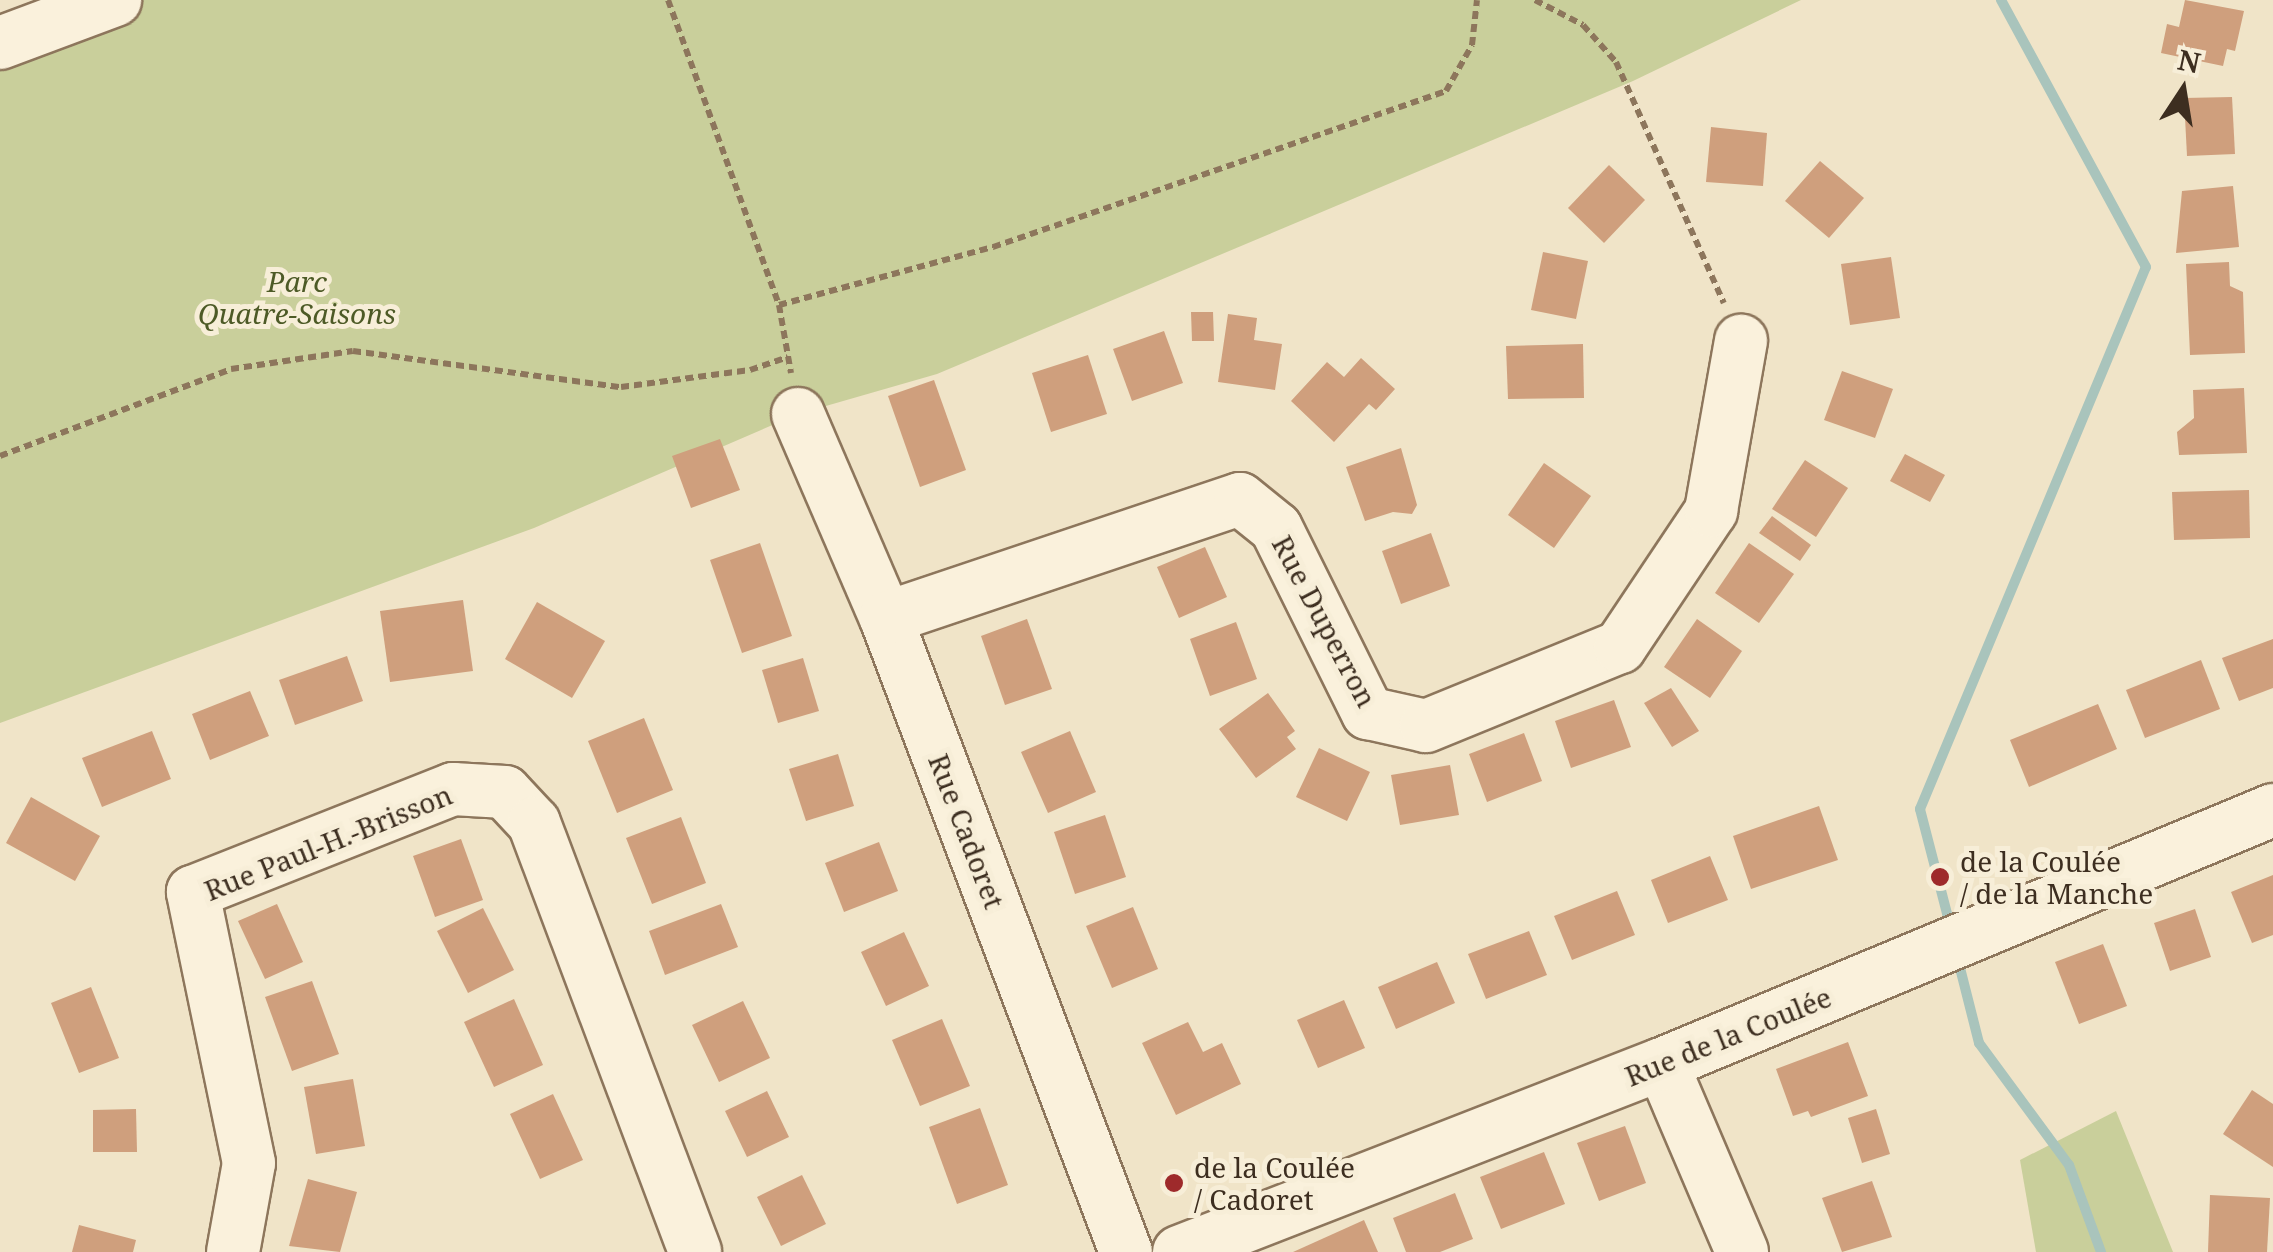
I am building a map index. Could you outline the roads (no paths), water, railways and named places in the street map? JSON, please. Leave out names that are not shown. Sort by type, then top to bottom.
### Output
[{"type":"street","points":[[0,43],[115,0]]},
{"type":"street","name":"Rue Duperron","points":[[886,618],[1240,499],[1276,528],[1368,713],[1426,726],[1620,646],[1711,510],[1741,341]]},
{"type":"street","name":"Rue Cadoret","points":[[798,414],[886,618],[1126,1252]]},
{"type":"street","name":"Rue Paul-H.-Brisson","points":[[233,1252],[249,1163],[193,892],[453,788],[505,792],[534,823],[695,1252]]},
{"type":"street","name":"Rue de la Coulée","points":[[1179,1252],[1662,1064],[2273,810]]},
{"type":"street","points":[[1662,1064],[1742,1252]]},
{"type":"waterway","points":[[1951,929],[1920,809],[2146,267],[2001,0]]},
{"type":"waterway","points":[[1957,956],[1979,1043],[2069,1165],[2101,1252]]},
{"type":"place","name":"de la Coulée / de la Manche","points":[[1940,877]]},
{"type":"place","name":"de la Coulée / Cadoret","points":[[1174,1183]]},
{"type":"park label","name":"Parc Quatre-Saisons","points":[[297,297]]}]
